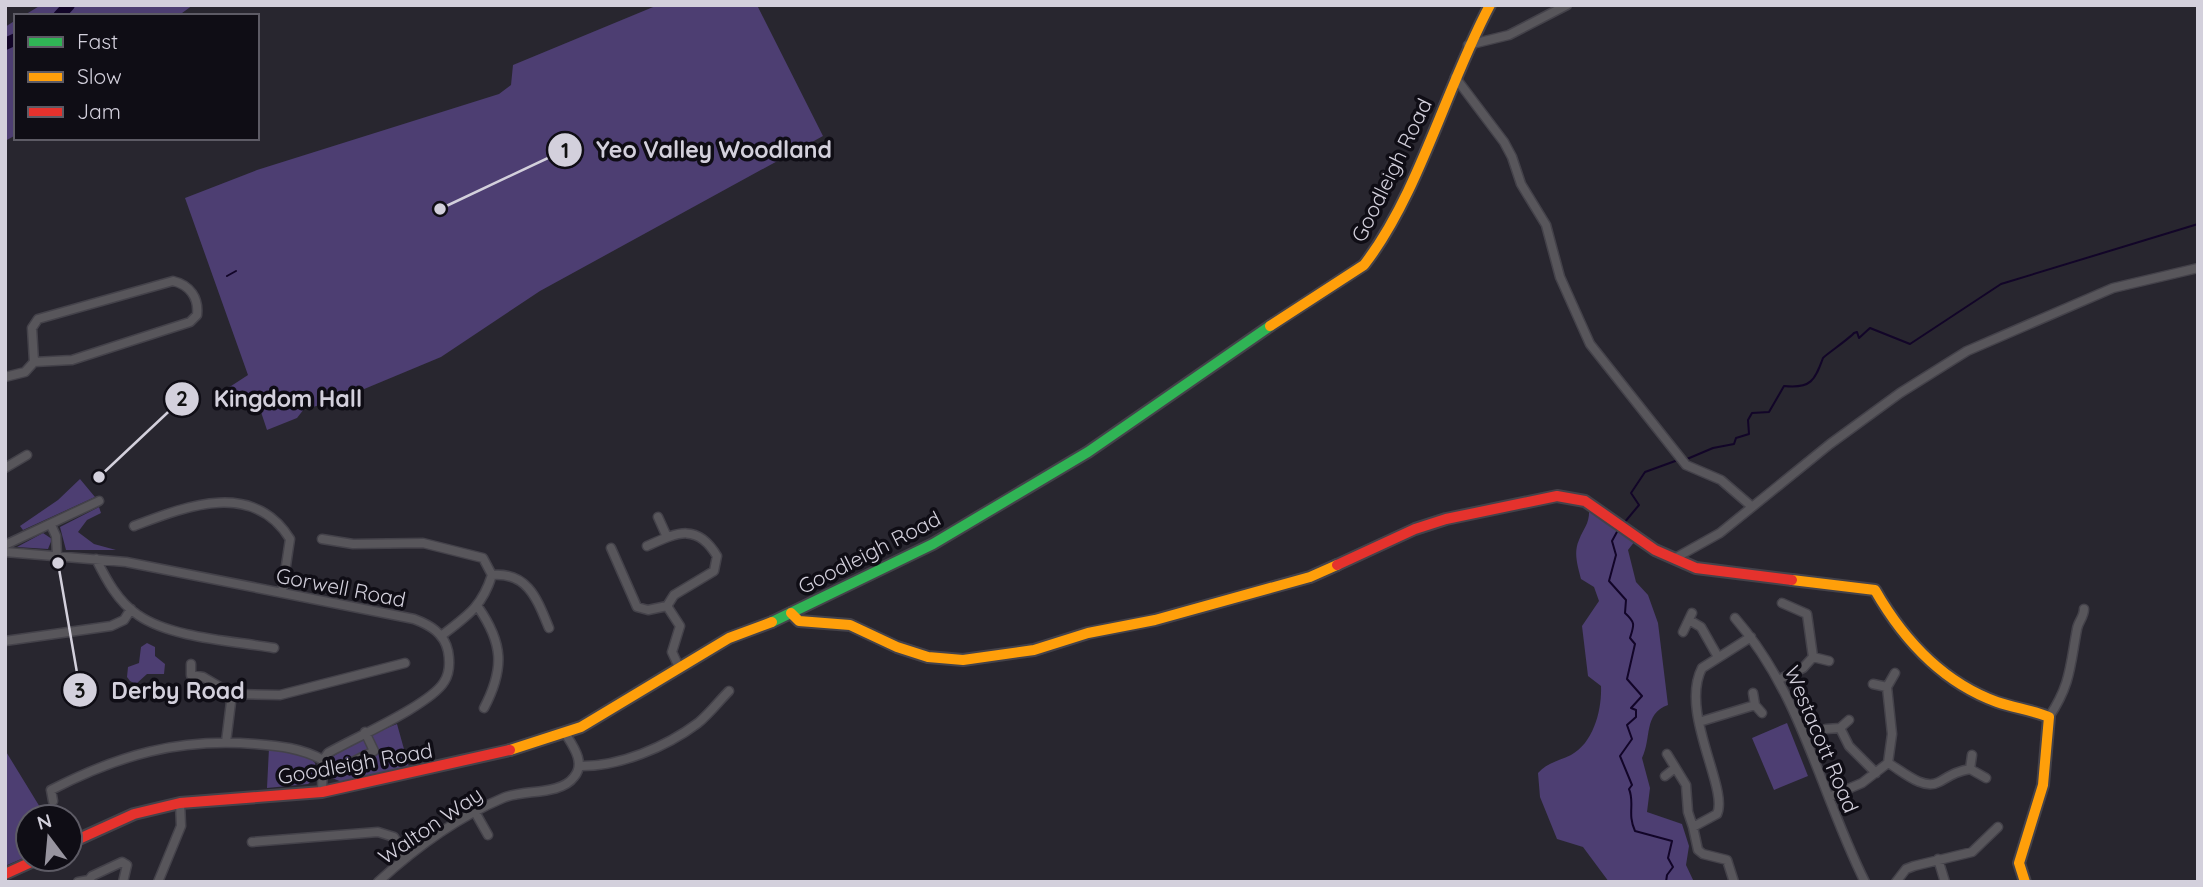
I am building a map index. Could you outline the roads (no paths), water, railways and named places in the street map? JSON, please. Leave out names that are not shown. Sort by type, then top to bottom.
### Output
[{"type":"street","name":"Goodleigh Road","points":[[84,837],[135,814],[180,803],[322,792],[478,759],[565,733],[729,638],[791,613],[933,544],[1088,452],[1238,347],[1355,272],[1377,250],[1400,206],[1468,45],[1490,5]]},
{"type":"street","points":[[1468,45],[1509,34],[1567,5]]},
{"type":"street","points":[[1455,77],[1504,142],[1512,157],[1526,194],[1546,225],[1559,277],[1590,344],[1682,459],[1721,480],[1750,505]]},
{"type":"street","points":[[1677,557],[1720,533],[1750,505],[1900,393],[1967,351],[2113,288],[2198,268]]},
{"type":"street","points":[[5,377],[25,372],[34,362],[72,360],[183,326],[197,315],[195,297],[184,285],[173,281],[38,319],[32,328],[34,362]]},
{"type":"street","points":[[5,468],[27,456]]},
{"type":"street","points":[[791,613],[799,621],[850,625],[920,655],[963,660],[1034,650],[1088,633],[1155,620],[1310,577],[1415,529],[1446,519],[1558,496],[1585,501],[1655,550],[1677,557],[1682,564],[1875,590],[1896,626],[1951,677],[1991,700],[2029,708],[2049,717]]},
{"type":"street","points":[[5,545],[99,501]]},
{"type":"street","points":[[134,526],[207,501],[235,504],[261,512],[278,523],[290,538],[282,592]]},
{"type":"street","points":[[658,517],[667,537]]},
{"type":"street","points":[[51,525],[56,536],[57,555]]},
{"type":"street","points":[[611,548],[637,607],[648,610],[667,606],[674,595],[714,571],[718,561],[710,544],[703,538],[680,533],[646,546]]},
{"type":"street","points":[[322,539],[353,544],[423,543],[483,558],[492,575]]},
{"type":"street","name":"Gorwell Road","points":[[5,552],[96,559],[282,592],[414,619],[429,625],[441,636]]},
{"type":"street","points":[[96,559],[108,583],[131,610],[153,623],[183,632],[274,648]]},
{"type":"street","points":[[492,575],[504,574],[522,580],[534,592],[549,628]]},
{"type":"street","points":[[322,792],[323,760],[328,753],[438,690],[449,670],[447,647],[441,636],[478,607],[492,575]]},
{"type":"street","points":[[611,580],[623,576]]},
{"type":"street","points":[[1782,603],[1807,614],[1813,657]]},
{"type":"street","points":[[667,606],[680,626],[672,652],[678,667]]},
{"type":"street","points":[[478,607],[493,632],[499,660],[495,687],[484,708]]},
{"type":"street","points":[[2025,882],[2019,863],[2043,785],[2049,717],[2068,683],[2074,664],[2077,626],[2084,609]]},
{"type":"street","points":[[5,641],[111,626],[124,620],[131,610]]},
{"type":"street","points":[[1683,632],[1690,617],[1701,627],[1718,657]]},
{"type":"street","name":"Westacott Road","points":[[1735,618],[1780,678],[1865,882]]},
{"type":"street","points":[[1693,827],[1717,814],[1721,800],[1708,764],[1699,722],[1699,672],[1706,663],[1751,637]]},
{"type":"street","points":[[1813,657],[1829,661]]},
{"type":"street","points":[[1780,678],[1803,668],[1813,657]]},
{"type":"street","points":[[191,664],[190,674],[203,677],[232,694],[280,695],[405,663]]},
{"type":"street","points":[[1829,797],[1862,783],[1888,763],[1892,734],[1887,687],[1895,673]]},
{"type":"street","points":[[1873,684],[1887,687]]},
{"type":"street","points":[[565,733],[577,754],[579,766],[599,766],[623,761],[698,723],[729,691]]},
{"type":"street","points":[[1753,693],[1755,705],[1762,713]]},
{"type":"street","points":[[226,742],[232,694]]},
{"type":"street","points":[[1699,722],[1755,705]]},
{"type":"street","points":[[1826,729],[1840,728],[1849,720]]},
{"type":"street","points":[[1840,728],[1849,746],[1876,773]]},
{"type":"street","points":[[351,763],[374,751],[365,732]]},
{"type":"street","points":[[53,801],[51,790],[79,776],[168,746],[226,742],[303,750],[323,760]]},
{"type":"street","points":[[1667,754],[1686,785],[1688,812],[1696,842],[1703,854],[1727,860],[1734,882]]},
{"type":"street","points":[[1970,769],[1972,755]]},
{"type":"street","points":[[1888,763],[1925,785],[1937,783],[1953,773],[1970,769],[1986,778]]},
{"type":"street","name":"Walton Way","points":[[378,882],[406,858],[475,812],[505,797],[566,783],[574,779],[579,766]]},
{"type":"street","points":[[1665,776],[1675,768]]},
{"type":"street","points":[[158,882],[181,826],[180,803]]},
{"type":"street","points":[[475,812],[488,835]]},
{"type":"street","points":[[1896,882],[1906,869],[1972,852],[1998,827]]},
{"type":"street","points":[[252,842],[378,832],[394,837],[406,858]]},
{"type":"street","points":[[1989,837],[1997,844]]},
{"type":"street","points":[[1938,859],[1945,882]]},
{"type":"street","points":[[78,882],[91,881],[92,876],[122,862],[127,866],[123,882]]},
{"type":"waterway","points":[[61,14],[69,5]]},
{"type":"waterway","points":[[5,44],[14,40]]},
{"type":"waterway","points":[[1687,459],[1713,448],[1734,444],[1736,438],[1749,434],[1748,420],[1752,413],[1769,412],[1784,386],[1800,386],[1811,381],[1823,358],[1854,333],[1857,332],[1859,338],[1870,328],[1910,344],[2001,284],[2198,224]]},
{"type":"waterway","points":[[227,276],[236,271]]},
{"type":"waterway","points":[[1624,523],[1639,505],[1631,493],[1645,472],[1678,460]]},
{"type":"waterway","points":[[1618,530],[1612,541],[1616,555],[1609,581],[1626,600],[1625,613],[1633,627],[1630,638],[1635,644],[1627,679],[1642,696],[1631,708],[1636,710],[1636,717],[1627,725],[1632,739],[1620,756],[1632,785],[1629,789],[1635,831],[1672,841],[1668,858],[1673,867],[1666,882]]},
{"type":"place","name":"Yeo Valley Woodland","points":[[440,209]]},
{"type":"place","name":"Kingdom Hall","points":[[99,477]]},
{"type":"place","name":"Derby Road","points":[[58,563]]}]
